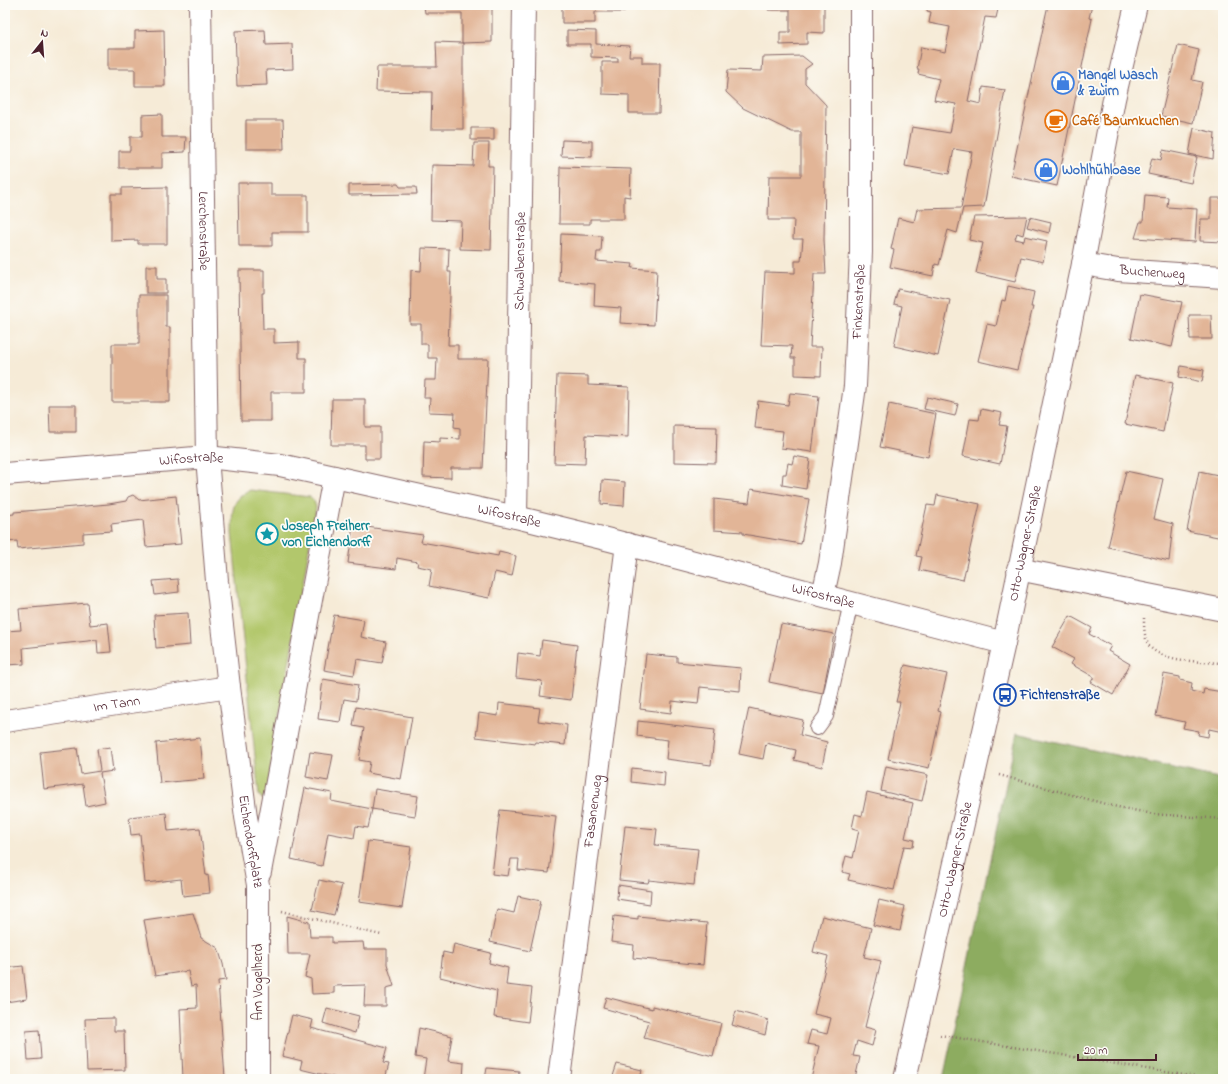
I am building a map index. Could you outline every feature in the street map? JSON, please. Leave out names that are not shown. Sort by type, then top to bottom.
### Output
[{"type":"street","name":"Lerchenstraße","points":[[200,5],[207,457]]},
{"type":"street","name":"Schwalbenstraße","points":[[516,517],[524,5]]},
{"type":"street","name":"Finkenstraße","points":[[822,595],[830,563],[855,386],[861,252],[861,5]]},
{"type":"street","name":"Otto-Wagner-Straße","points":[[905,1079],[1004,643],[1018,569],[1083,264],[1114,99],[1136,5]]},
{"type":"street","name":"Buchenweg","points":[[1083,264],[1118,270],[1223,277]]},
{"type":"street","name":"Wifostraße","points":[[5,474],[207,457],[280,465],[516,517],[627,544],[1004,643]]},
{"type":"street","name":"Eichendorffplatz","points":[[207,457],[217,581],[229,687],[258,895]]},
{"type":"street","name":"Eichendorffplatz","points":[[258,895],[334,477]]},
{"type":"street","name":"Fasanenweg","points":[[560,1079],[627,544]]},
{"type":"street","points":[[1018,569],[1223,610]]},
{"type":"street","name":"Im Tann","points":[[5,721],[229,687]]},
{"type":"street","name":"Am Vogelherd","points":[[258,895],[258,1079]]},
{"type":"lane","points":[[817,728],[826,716],[851,602]]},
{"type":"path","points":[[1149,594],[1143,619],[1146,639],[1151,648],[1164,655],[1177,658],[1223,663]]},
{"type":"path","points":[[976,769],[1113,806],[1146,813],[1223,819]]},
{"type":"path","points":[[258,895],[381,935]]},
{"type":"path","points":[[916,1031],[1208,1079]]},
{"type":"green space","points":[[250,490],[310,497],[314,501],[316,507],[266,798],[262,799],[259,795],[232,533],[235,503],[243,494]]},
{"type":"green space","points":[[1017,733],[1223,779],[1223,1079],[943,1079]]},
{"type":"building","points":[[424,5],[492,5],[492,42],[462,43],[462,13],[425,13]]},
{"type":"building","points":[[562,5],[624,5],[624,12],[595,12],[595,23],[562,23]]},
{"type":"building","points":[[769,5],[824,5],[824,33],[807,32],[807,44],[780,45],[780,32],[790,32],[790,10],[768,10]]},
{"type":"building","points":[[928,5],[999,5],[996,18],[985,17],[968,101],[981,104],[983,87],[1005,90],[984,207],[963,208],[957,233],[948,230],[939,265],[935,264],[933,276],[890,267],[894,250],[891,249],[898,218],[914,222],[917,209],[961,208],[972,152],[954,149],[949,174],[905,166],[912,127],[950,133],[956,104],[934,100],[939,79],[918,74],[919,69],[917,69],[921,47],[945,52],[950,27],[929,23],[931,12],[927,11]]},
{"type":"building","points":[[1048,5],[1092,5],[1089,18],[1092,19],[1057,186],[1011,176]]},
{"type":"building","points":[[164,30],[165,86],[135,86],[135,69],[108,69],[108,48],[135,48],[135,31]]},
{"type":"building","points":[[265,30],[266,45],[292,44],[293,69],[266,70],[267,85],[237,86],[235,31]]},
{"type":"building","points":[[567,30],[596,31],[596,44],[630,46],[629,56],[642,56],[642,63],[660,63],[659,113],[629,113],[629,95],[602,94],[602,62],[618,62],[618,58],[591,57],[591,44],[567,44]]},
{"type":"building","points":[[436,42],[463,43],[463,129],[431,129],[432,92],[376,91],[377,67],[437,67]]},
{"type":"building","points":[[1178,45],[1199,50],[1192,80],[1202,82],[1193,123],[1161,116]]},
{"type":"building","points":[[802,56],[812,64],[805,69],[805,83],[826,105],[824,240],[826,274],[814,274],[810,347],[822,347],[821,376],[795,375],[795,358],[791,358],[792,346],[761,345],[765,272],[795,273],[795,261],[801,261],[803,239],[793,239],[794,220],[768,220],[769,176],[801,176],[801,132],[792,132],[743,108],[726,92],[728,70],[762,71],[763,57]]},
{"type":"building","points":[[162,114],[162,137],[186,137],[185,152],[162,153],[162,168],[119,168],[119,151],[130,151],[130,137],[142,137],[142,115]]},
{"type":"building","points":[[246,120],[283,120],[284,149],[246,149]]},
{"type":"building","points":[[471,128],[494,128],[494,140],[471,140]]},
{"type":"building","points":[[1194,128],[1215,133],[1213,159],[1189,154]]},
{"type":"building","points":[[562,140],[592,141],[592,157],[561,156]]},
{"type":"building","points":[[474,143],[489,143],[488,166],[493,166],[491,250],[460,249],[461,221],[431,220],[432,165],[473,166]]},
{"type":"building","points":[[1163,150],[1197,157],[1191,183],[1148,174],[1152,158],[1161,160]]},
{"type":"building","points":[[560,167],[631,169],[630,197],[624,196],[624,219],[590,219],[590,224],[559,224]]},
{"type":"building","points":[[238,183],[271,183],[271,195],[308,195],[308,232],[272,232],[272,246],[239,246]]},
{"type":"building","points":[[398,184],[400,187],[416,187],[417,194],[349,195],[349,185]]},
{"type":"building","points":[[167,187],[167,244],[138,244],[138,240],[111,241],[111,194],[122,194],[122,188]]},
{"type":"building","points":[[1145,195],[1168,197],[1167,207],[1197,209],[1195,242],[1135,238],[1140,222],[1143,222]]},
{"type":"building","points":[[1211,198],[1223,198],[1223,242],[1200,241],[1201,219],[1211,219]]},
{"type":"building","points":[[1027,216],[1023,235],[1017,233],[1015,239],[1024,241],[1025,236],[1047,241],[1043,262],[1021,257],[1015,282],[976,273],[983,243],[969,240],[974,217]]},
{"type":"building","points":[[1030,217],[1051,222],[1049,233],[1027,227]]},
{"type":"building","points":[[561,234],[602,236],[601,252],[597,252],[596,261],[633,264],[632,268],[657,270],[654,325],[620,323],[621,308],[594,306],[595,284],[559,281]]},
{"type":"building","points":[[422,248],[449,249],[448,272],[451,272],[448,345],[458,345],[458,359],[488,359],[483,468],[451,468],[451,478],[423,477],[424,441],[440,442],[440,438],[460,439],[460,428],[454,427],[455,413],[429,412],[430,398],[424,398],[425,380],[436,380],[437,358],[428,358],[428,344],[421,344],[421,324],[410,324],[411,270],[421,271]]},
{"type":"building","points":[[146,266],[157,266],[157,279],[166,279],[166,293],[146,293]]},
{"type":"building","points":[[239,270],[264,270],[264,293],[262,293],[263,329],[274,329],[274,343],[299,342],[299,358],[306,358],[306,392],[271,392],[271,421],[241,421]]},
{"type":"building","points":[[1008,286],[1034,292],[1031,307],[1033,307],[1017,370],[978,361],[987,324],[996,326],[1002,300],[1005,301]]},
{"type":"building","points":[[898,289],[950,300],[938,356],[894,346],[902,306],[894,304]]},
{"type":"building","points":[[1140,294],[1182,302],[1172,347],[1131,338]]},
{"type":"building","points":[[139,295],[166,295],[166,327],[170,327],[170,402],[112,402],[112,344],[139,344]]},
{"type":"building","points":[[1189,315],[1211,315],[1212,339],[1190,339]]},
{"type":"building","points":[[1181,366],[1204,370],[1202,382],[1179,377]]},
{"type":"building","points":[[557,375],[588,376],[588,385],[629,387],[628,437],[586,435],[585,464],[554,463]]},
{"type":"building","points":[[1135,375],[1173,383],[1163,432],[1125,424]]},
{"type":"building","points":[[790,393],[819,396],[812,452],[781,448],[783,431],[755,428],[758,401],[788,405]]},
{"type":"building","points":[[927,397],[958,404],[955,416],[924,409]]},
{"type":"building","points":[[332,399],[365,399],[365,427],[380,427],[380,459],[365,459],[365,445],[331,445]]},
{"type":"building","points":[[889,404],[936,414],[928,457],[880,447]]},
{"type":"building","points":[[49,405],[76,405],[76,432],[50,432]]},
{"type":"building","points":[[981,409],[1002,413],[999,425],[1007,426],[1000,464],[963,456],[970,419],[979,420]]},
{"type":"building","points":[[674,426],[717,427],[716,463],[674,462]]},
{"type":"building","points":[[794,456],[810,459],[806,489],[782,485],[783,474],[786,474],[788,463],[792,464]]},
{"type":"building","points":[[1126,471],[1163,479],[1154,519],[1173,524],[1169,561],[1108,547]]},
{"type":"building","points":[[1199,471],[1223,476],[1223,538],[1187,531]]},
{"type":"building","points":[[602,480],[625,482],[624,506],[601,504]]},
{"type":"building","points":[[751,489],[809,499],[801,544],[743,534],[743,532],[714,530],[714,499],[749,503]]},
{"type":"building","points":[[133,495],[139,500],[176,496],[181,544],[146,547],[143,520],[111,524],[112,531],[83,533],[83,543],[18,549],[17,541],[5,542],[5,515],[14,514],[14,512],[109,504],[126,501],[128,497]]},
{"type":"building","points":[[937,495],[980,504],[963,580],[919,570],[922,557],[916,556],[927,505],[935,506]]},
{"type":"building","points":[[353,525],[423,535],[421,542],[498,556],[499,552],[516,556],[512,576],[495,572],[489,598],[429,586],[432,569],[417,566],[418,562],[397,558],[396,569],[348,563]]},
{"type":"building","points":[[178,579],[179,592],[155,595],[153,581]]},
{"type":"building","points":[[87,603],[90,625],[108,623],[111,652],[98,653],[97,640],[23,648],[24,664],[5,665],[5,631],[21,630],[19,609]]},
{"type":"building","points":[[188,613],[190,645],[156,648],[154,615]]},
{"type":"building","points":[[334,615],[364,620],[361,637],[386,642],[382,663],[357,659],[354,675],[324,670]]},
{"type":"building","points":[[1070,616],[1092,628],[1089,634],[1111,646],[1108,651],[1130,664],[1113,695],[1091,682],[1094,677],[1071,664],[1074,659],[1052,647]]},
{"type":"building","points":[[781,624],[834,634],[823,693],[769,682]]},
{"type":"building","points":[[542,640],[577,645],[571,700],[540,696],[542,681],[516,678],[518,653],[540,656]]},
{"type":"building","points":[[646,654],[677,657],[677,662],[741,668],[740,691],[700,687],[698,704],[672,701],[671,713],[640,709]]},
{"type":"building","points":[[905,665],[947,674],[938,711],[941,712],[929,768],[888,759],[900,702],[896,702]]},
{"type":"building","points":[[1164,674],[1180,677],[1180,680],[1192,683],[1191,691],[1203,694],[1204,689],[1223,692],[1223,732],[1209,729],[1208,737],[1198,735],[1199,731],[1183,728],[1185,722],[1156,716]]},
{"type":"building","points":[[323,679],[358,685],[356,701],[344,699],[340,722],[318,719]]},
{"type":"building","points":[[499,703],[540,708],[538,721],[567,725],[565,745],[536,742],[535,744],[476,737],[479,713],[498,716]]},
{"type":"building","points":[[356,707],[412,717],[401,779],[368,773],[370,762],[359,760],[364,728],[353,726]]},
{"type":"building","points":[[749,708],[803,720],[800,735],[827,742],[822,767],[794,760],[796,750],[766,743],[763,759],[739,754]]},
{"type":"building","points":[[638,721],[715,730],[711,765],[666,759],[668,740],[637,736]]},
{"type":"building","points":[[200,738],[204,779],[160,783],[156,743]]},
{"type":"building","points":[[110,747],[113,771],[100,773],[105,802],[86,806],[83,784],[44,789],[40,752],[77,748],[81,774],[100,771],[97,749]]},
{"type":"building","points":[[310,752],[333,755],[328,781],[306,777]]},
{"type":"building","points":[[886,766],[928,775],[922,801],[881,791]]},
{"type":"building","points":[[632,768],[665,772],[664,786],[631,782]]},
{"type":"building","points":[[305,788],[332,793],[331,801],[372,809],[368,828],[356,826],[354,838],[328,833],[322,866],[291,859]]},
{"type":"building","points":[[375,789],[418,796],[415,816],[372,809]]},
{"type":"building","points":[[867,792],[913,803],[905,838],[914,840],[913,847],[904,846],[894,890],[848,880],[850,874],[842,872],[846,856],[853,858],[859,830],[852,828],[855,814],[862,816]]},
{"type":"building","points":[[500,810],[556,816],[549,873],[518,870],[519,859],[511,859],[508,876],[492,874]]},
{"type":"building","points":[[166,813],[168,831],[200,828],[206,876],[208,875],[210,893],[183,896],[181,879],[145,883],[140,834],[131,835],[129,817]]},
{"type":"building","points":[[625,826],[657,829],[655,845],[698,849],[694,885],[649,880],[648,883],[619,880]]},
{"type":"building","points":[[368,841],[411,847],[402,908],[359,902]]},
{"type":"building","points":[[319,880],[342,885],[334,915],[312,910]]},
{"type":"building","points":[[618,885],[651,890],[650,904],[617,899]]},
{"type":"building","points":[[518,896],[541,901],[530,951],[490,942],[497,909],[514,913]]},
{"type":"building","points":[[879,900],[905,906],[900,931],[873,925]]},
{"type":"building","points":[[193,913],[201,938],[218,948],[223,964],[226,980],[218,981],[225,1078],[183,1079],[180,1009],[197,1008],[196,985],[191,986],[188,971],[155,976],[144,920]]},
{"type":"building","points":[[287,916],[309,922],[310,937],[332,937],[332,943],[363,942],[364,949],[387,949],[387,964],[394,986],[386,988],[386,1006],[364,1006],[365,985],[334,986],[334,993],[312,994],[311,979],[305,977],[310,954],[288,954]]},
{"type":"building","points":[[614,916],[638,919],[638,916],[707,923],[703,965],[633,958],[634,945],[611,942]]},
{"type":"building","points":[[822,916],[871,928],[864,957],[881,961],[865,1027],[876,1030],[872,1046],[857,1041],[853,1056],[860,1057],[855,1079],[811,1079],[819,1046],[807,1044],[811,1030],[827,1034],[831,1018],[814,1014],[828,956],[813,952]]},
{"type":"building","points":[[454,944],[491,953],[489,963],[508,968],[506,985],[532,988],[528,1022],[494,1017],[497,991],[440,977],[443,952],[452,954]]},
{"type":"building","points":[[23,966],[27,999],[5,1002],[5,968]]},
{"type":"building","points":[[606,997],[652,1009],[652,1006],[721,1023],[713,1056],[644,1038],[649,1021],[603,1008]]},
{"type":"building","points":[[327,1008],[359,1016],[355,1033],[323,1023]]},
{"type":"building","points":[[736,1011],[768,1020],[765,1035],[732,1025]]},
{"type":"building","points":[[292,1015],[313,1020],[311,1028],[387,1048],[383,1063],[389,1064],[385,1079],[341,1079],[300,1069],[302,1061],[282,1056]]},
{"type":"building","points":[[114,1018],[114,1031],[124,1031],[125,1070],[87,1071],[85,1019]]},
{"type":"building","points":[[419,1028],[452,1036],[448,1061],[464,1063],[463,1079],[423,1079],[426,1059],[415,1057]]},
{"type":"building","points":[[39,1030],[41,1059],[28,1060],[26,1031]]},
{"type":"building","points":[[617,1064],[642,1070],[640,1079],[625,1079],[613,1076]]},
{"type":"building","points":[[487,1068],[519,1071],[518,1079],[485,1079]]},
{"type":"place","name":"Mangel Wasch & Zwirn","points":[[1063,83]]},
{"type":"place","name":"Café Baumkuchen","points":[[1056,121]]},
{"type":"place","name":"Wohlhühloase","points":[[1046,170]]},
{"type":"place","name":"Joseph Freiherr von Eichendorff","points":[[267,534]]},
{"type":"place","name":"Fichtenstraße","points":[[1005,695]]}]
